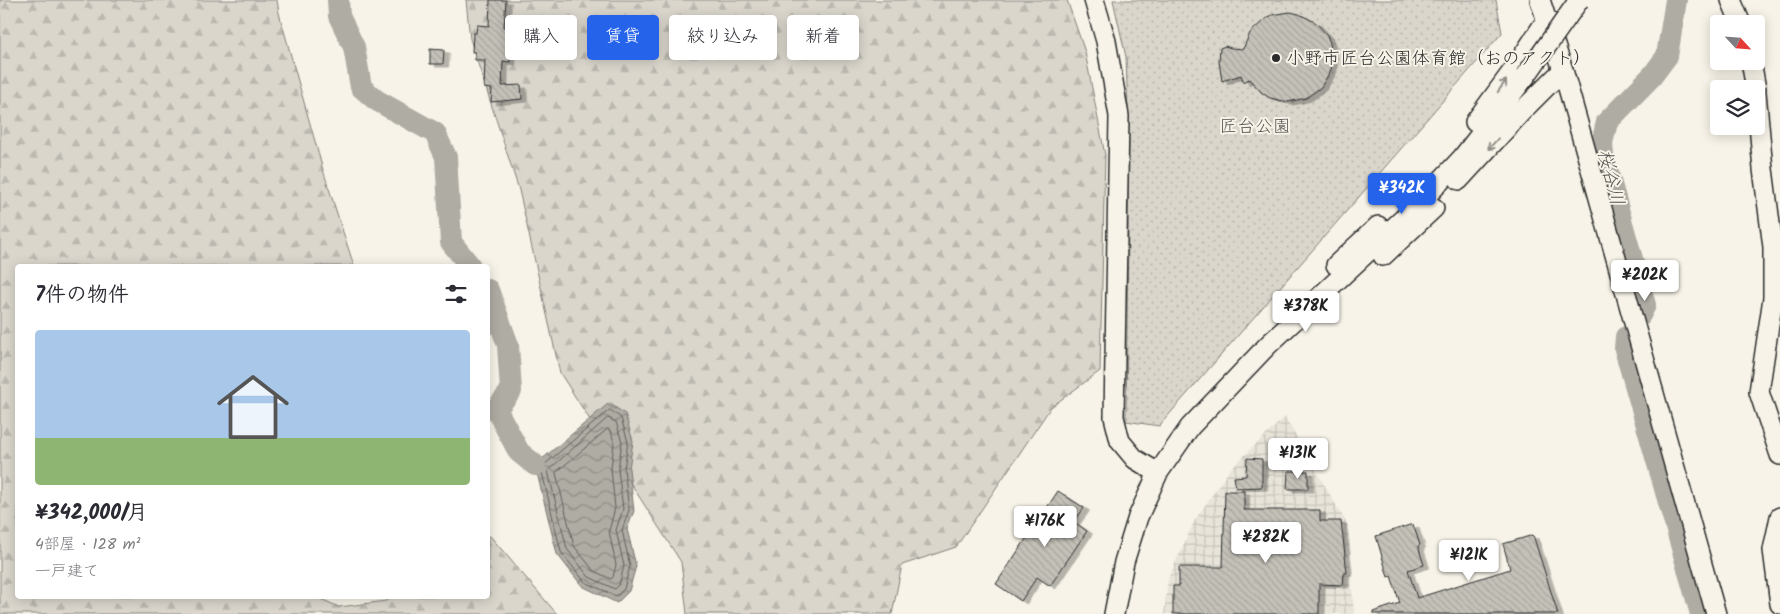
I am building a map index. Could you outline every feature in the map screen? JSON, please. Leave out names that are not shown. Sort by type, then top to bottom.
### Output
[{"type":"street","points":[[1094,0],[1106,40],[1119,116],[1114,417],[1120,442],[1135,459],[1158,474]]},
{"type":"street","points":[[1540,0],[1563,70],[1716,614]]},
{"type":"street","points":[[1114,614],[1124,562],[1138,517],[1158,474],[1190,427],[1268,345],[1419,204],[1462,158],[1525,77],[1580,0]]},
{"type":"street","points":[[1731,0],[1737,15]]},
{"type":"street","points":[[1247,367],[1281,317],[1404,202],[1444,160],[1484,111],[1547,19]]},
{"type":"street","points":[[1247,367],[1297,332],[1408,234],[1563,70]]},
{"type":"street","points":[[1760,135],[1773,247],[1773,298],[1759,392],[1780,455]]},
{"type":"street","points":[[1780,516],[1773,550],[1780,604]]},
{"type":"shaded area","points":[[1285,417],[1347,524],[1354,614],[1164,614],[1168,579],[1195,520],[1230,469]]},
{"type":"green space","points":[[0,0],[277,0],[323,170],[353,264],[15,264],[15,599],[321,599],[339,607],[386,601],[389,599],[490,599],[490,536],[557,614],[0,614]]},
{"type":"green space","points":[[466,0],[1067,0],[1085,52],[1105,155],[1100,371],[1051,407],[956,547],[902,565],[892,614],[687,614],[681,562],[560,373],[519,190],[470,39]]},
{"type":"green space","name":"匠台公園","points":[[1113,0],[1496,0],[1502,33],[1159,426],[1126,421],[1129,140],[1126,57]]},
{"type":"water","points":[[609,403],[625,414],[633,441],[629,469],[634,511],[627,529],[636,566],[629,591],[617,603],[582,586],[557,554],[535,465]]},
{"type":"building","points":[[490,0],[506,0],[504,27],[505,60],[510,60],[510,62],[503,61],[502,86],[521,85],[522,99],[491,102],[492,89],[484,88],[485,60],[475,60],[475,52],[472,52],[473,33],[476,33],[477,25],[489,26]]},
{"type":"building","name":"小野市匠台公園体育館（おのアクト）","points":[[1290,12],[1315,22],[1327,35],[1330,43],[1331,70],[1321,87],[1306,98],[1288,102],[1270,98],[1262,93],[1249,79],[1244,82],[1241,75],[1222,81],[1219,62],[1220,48],[1225,46],[1243,49],[1250,33],[1264,20],[1272,15]]},
{"type":"building","points":[[430,49],[444,50],[443,64],[430,64]]},
{"type":"building","points":[[1247,458],[1262,459],[1262,487],[1236,488],[1234,477],[1246,476]]},
{"type":"building","points":[[1288,471],[1308,471],[1308,489],[1287,489]]},
{"type":"building","points":[[1058,491],[1084,508],[1074,522],[1087,531],[1050,586],[1037,577],[1021,601],[996,584]]},
{"type":"building","points":[[1225,491],[1244,491],[1244,510],[1320,510],[1320,521],[1341,521],[1347,573],[1344,573],[1343,585],[1319,584],[1319,614],[1173,614],[1173,586],[1179,586],[1179,567],[1223,567]]},
{"type":"building","points":[[1413,524],[1424,565],[1408,570],[1417,598],[1510,569],[1503,544],[1533,535],[1558,614],[1373,614],[1373,612],[1400,603],[1391,576],[1388,577],[1376,536]]},
{"type":"waterway","points":[[338,0],[339,16],[354,47],[361,87],[376,100],[435,133],[446,157],[451,242],[468,264]]},
{"type":"waterway","name":"桜谷川","points":[[1640,315],[1645,305],[1603,156],[1602,143],[1607,122],[1652,76],[1667,56],[1676,0]]},
{"type":"waterway","points":[[490,296],[508,345],[511,391],[496,409],[519,452],[535,465]]},
{"type":"waterway","name":"桜谷川","points":[[1626,337],[1625,349],[1701,614]]},
{"type":"place","name":"小野市匠台公園体育館（おのアクト）","points":[[1276,58]]}]
